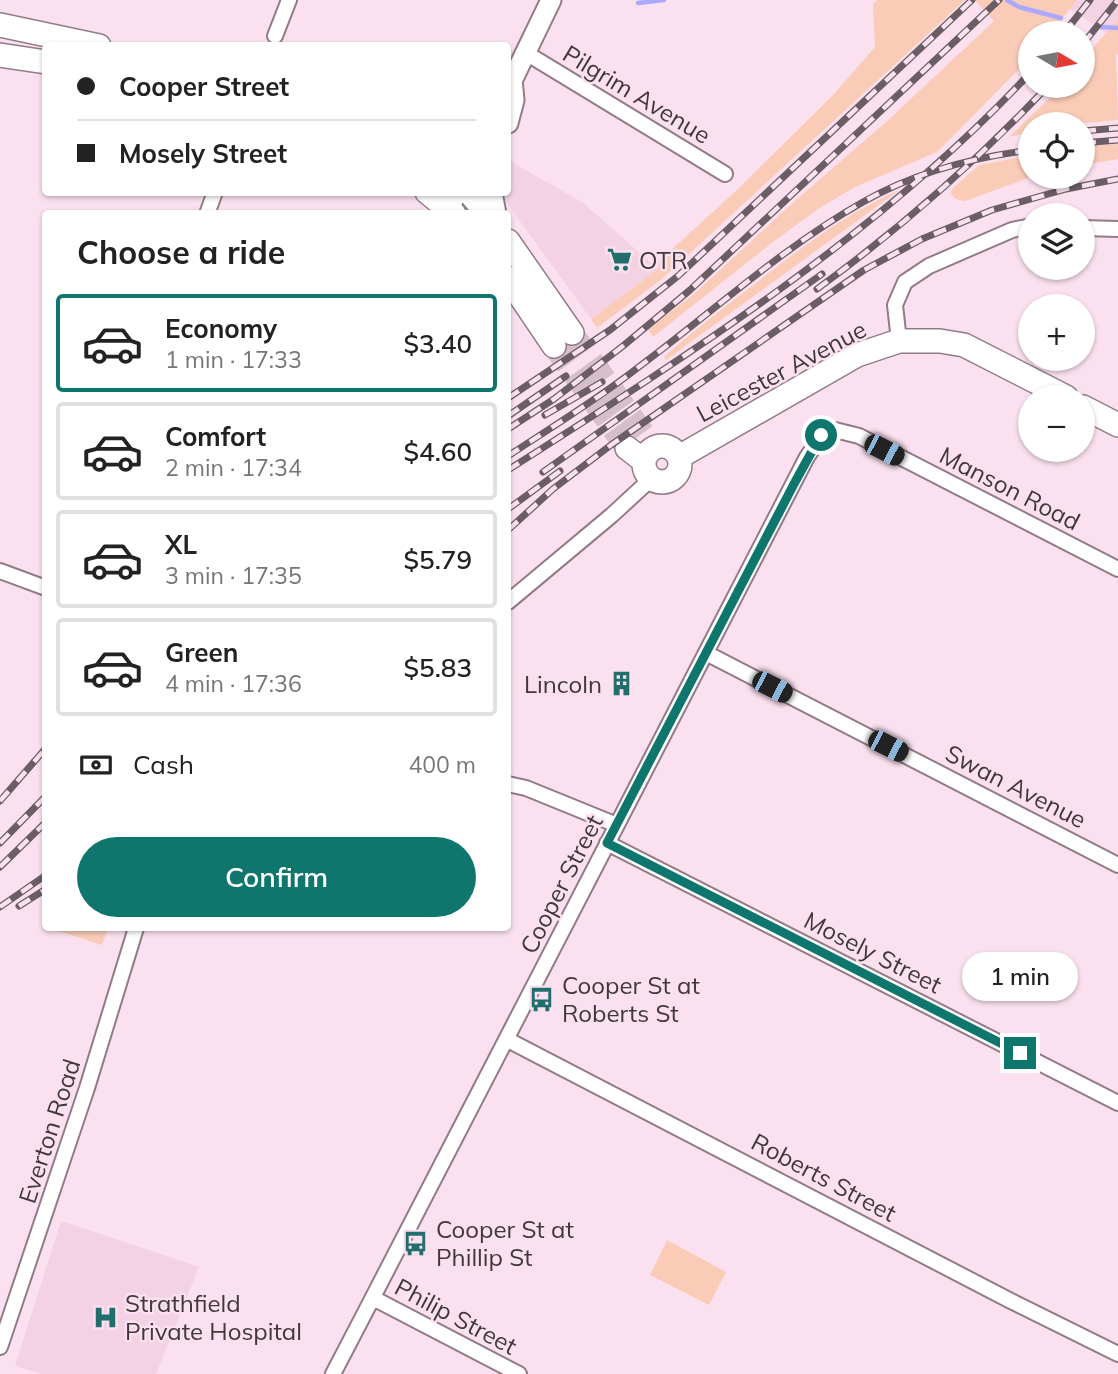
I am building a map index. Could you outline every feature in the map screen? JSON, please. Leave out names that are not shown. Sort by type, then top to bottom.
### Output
[{"type":"main road","points":[[511,82],[551,0]]},
{"type":"main road","points":[[0,25],[80,42]]},
{"type":"main road","points":[[0,55],[42,61]]},
{"type":"main road","points":[[511,88],[514,100],[511,112]]},
{"type":"main road","points":[[434,196],[452,207]]},
{"type":"main road","points":[[472,196],[484,210]]},
{"type":"main road","points":[[511,246],[563,340],[511,281]]},
{"type":"main road","name":"Leicester Avenue","points":[[679,457],[857,355],[899,341],[940,341],[964,345],[1042,385]]},
{"type":"main road","points":[[1095,413],[1118,425]]},
{"type":"main road","points":[[671,449],[679,457],[680,468],[674,479],[662,483],[644,454],[671,449]]},
{"type":"street","points":[[275,36],[289,0]]},
{"type":"street","name":"Pilgrim Avenue","points":[[526,53],[725,174]]},
{"type":"street","points":[[1095,228],[1118,229]]},
{"type":"street","points":[[899,341],[895,305],[905,282],[929,267],[1018,229]]},
{"type":"street","name":"Cooper Street","points":[[333,1374],[509,1040],[607,843],[816,442],[828,431],[842,431]]},
{"type":"street","name":"Manson Road","points":[[842,431],[859,436],[1118,569]]},
{"type":"street","points":[[511,599],[612,515],[644,454]]},
{"type":"street","points":[[0,571],[42,587]]},
{"type":"street","name":"Swan Avenue","points":[[706,653],[1118,864]]},
{"type":"street","points":[[514,785],[617,824]]},
{"type":"street","name":"Mosely Street","points":[[607,843],[1118,1103]]},
{"type":"street","name":"Everton Road","points":[[0,1347],[87,1088],[135,931]]},
{"type":"street","name":"Roberts Street","points":[[509,1040],[1118,1354]]},
{"type":"street","name":"Philip Street","points":[[373,1298],[519,1374]]},
{"type":"shaded area","points":[[877,0],[965,0],[663,278],[597,328],[591,319],[658,269],[659,261],[737,190],[834,94],[875,47],[873,4]]},
{"type":"shaded area","points":[[975,0],[1077,0],[1060,21],[1018,21],[1018,70],[937,152],[855,187],[818,209],[653,337],[648,329],[694,294],[994,21]]},
{"type":"shaded area","points":[[1057,0],[1118,0],[1118,30],[1112,37],[1096,26],[1096,21],[1088,21]]},
{"type":"shaded area","points":[[1118,19],[1118,120],[1095,122],[1095,112],[1035,112],[1050,98],[1096,98],[1096,45]]},
{"type":"shaded area","points":[[1118,144],[1118,159],[1095,163],[1095,146]]},
{"type":"shaded area","points":[[1018,158],[1018,182],[965,201],[955,199],[951,194],[952,189],[979,165]]},
{"type":"shaded area","points":[[511,162],[582,202],[658,269],[591,319],[504,196],[511,196]]},
{"type":"shaded area","points":[[901,189],[666,360],[664,357],[769,272],[861,209]]},
{"type":"shaded area","points":[[58,931],[107,931],[102,945]]},
{"type":"shaded area","name":"Strathfield Private Hospital","points":[[61,1221],[199,1267],[156,1374],[42,1374],[15,1366]]},
{"type":"shaded area","points":[[667,1240],[726,1272],[709,1305],[650,1275]]},
{"type":"waterway","points":[[638,3],[664,0]]},
{"type":"waterway","points":[[1007,0],[1019,7],[1061,18]]},
{"type":"waterway","points":[[1101,27],[1118,28]]},
{"type":"tunnel","points":[[572,333],[643,433]]},
{"type":"tunnel","points":[[554,346],[627,448]]},
{"type":"railway","points":[[511,396],[610,330],[678,276],[972,0]]},
{"type":"railway","points":[[511,427],[554,399],[690,290],[999,0]]},
{"type":"railway","points":[[1073,21],[1090,0]]},
{"type":"railway","points":[[1096,28],[1118,0]]},
{"type":"railway","points":[[511,468],[646,381],[782,288],[912,186],[973,131],[1018,85]]},
{"type":"railway","points":[[817,289],[937,193],[1036,98]]},
{"type":"railway","points":[[1095,130],[1118,128]]},
{"type":"railway","points":[[1095,142],[1118,140]]},
{"type":"railway","points":[[511,454],[608,390],[777,259],[863,202],[903,183],[945,168],[1018,152]]},
{"type":"railway","points":[[511,527],[553,489],[611,445],[864,270],[922,239],[992,210],[1066,189],[1118,179]]},
{"type":"railway","points":[[543,472],[822,274]]},
{"type":"railway","points":[[511,414],[566,376]]},
{"type":"railway","points":[[545,415],[602,382]]},
{"type":"railway","points":[[511,507],[560,471]]},
{"type":"railway","points":[[0,801],[42,753]]},
{"type":"railway","points":[[0,843],[42,800]]},
{"type":"railway","points":[[0,867],[42,826]]},
{"type":"railway","points":[[0,907],[42,878]]},
{"type":"railway","points":[[19,906],[42,892]]},
{"type":"place","name":"OTR","points":[[619,260]]},
{"type":"place","name":"Lincoln","points":[[622,684]]},
{"type":"place","name":"Cooper St at Roberts St","points":[[542,999]]},
{"type":"place","name":"Cooper St at Phillip St","points":[[416,1243]]},
{"type":"place","name":"Strathfield Private Hospital","points":[[105,1317]]},
{"type":"route","points":[[821,435],[607,843],[1020,1053]]}]
